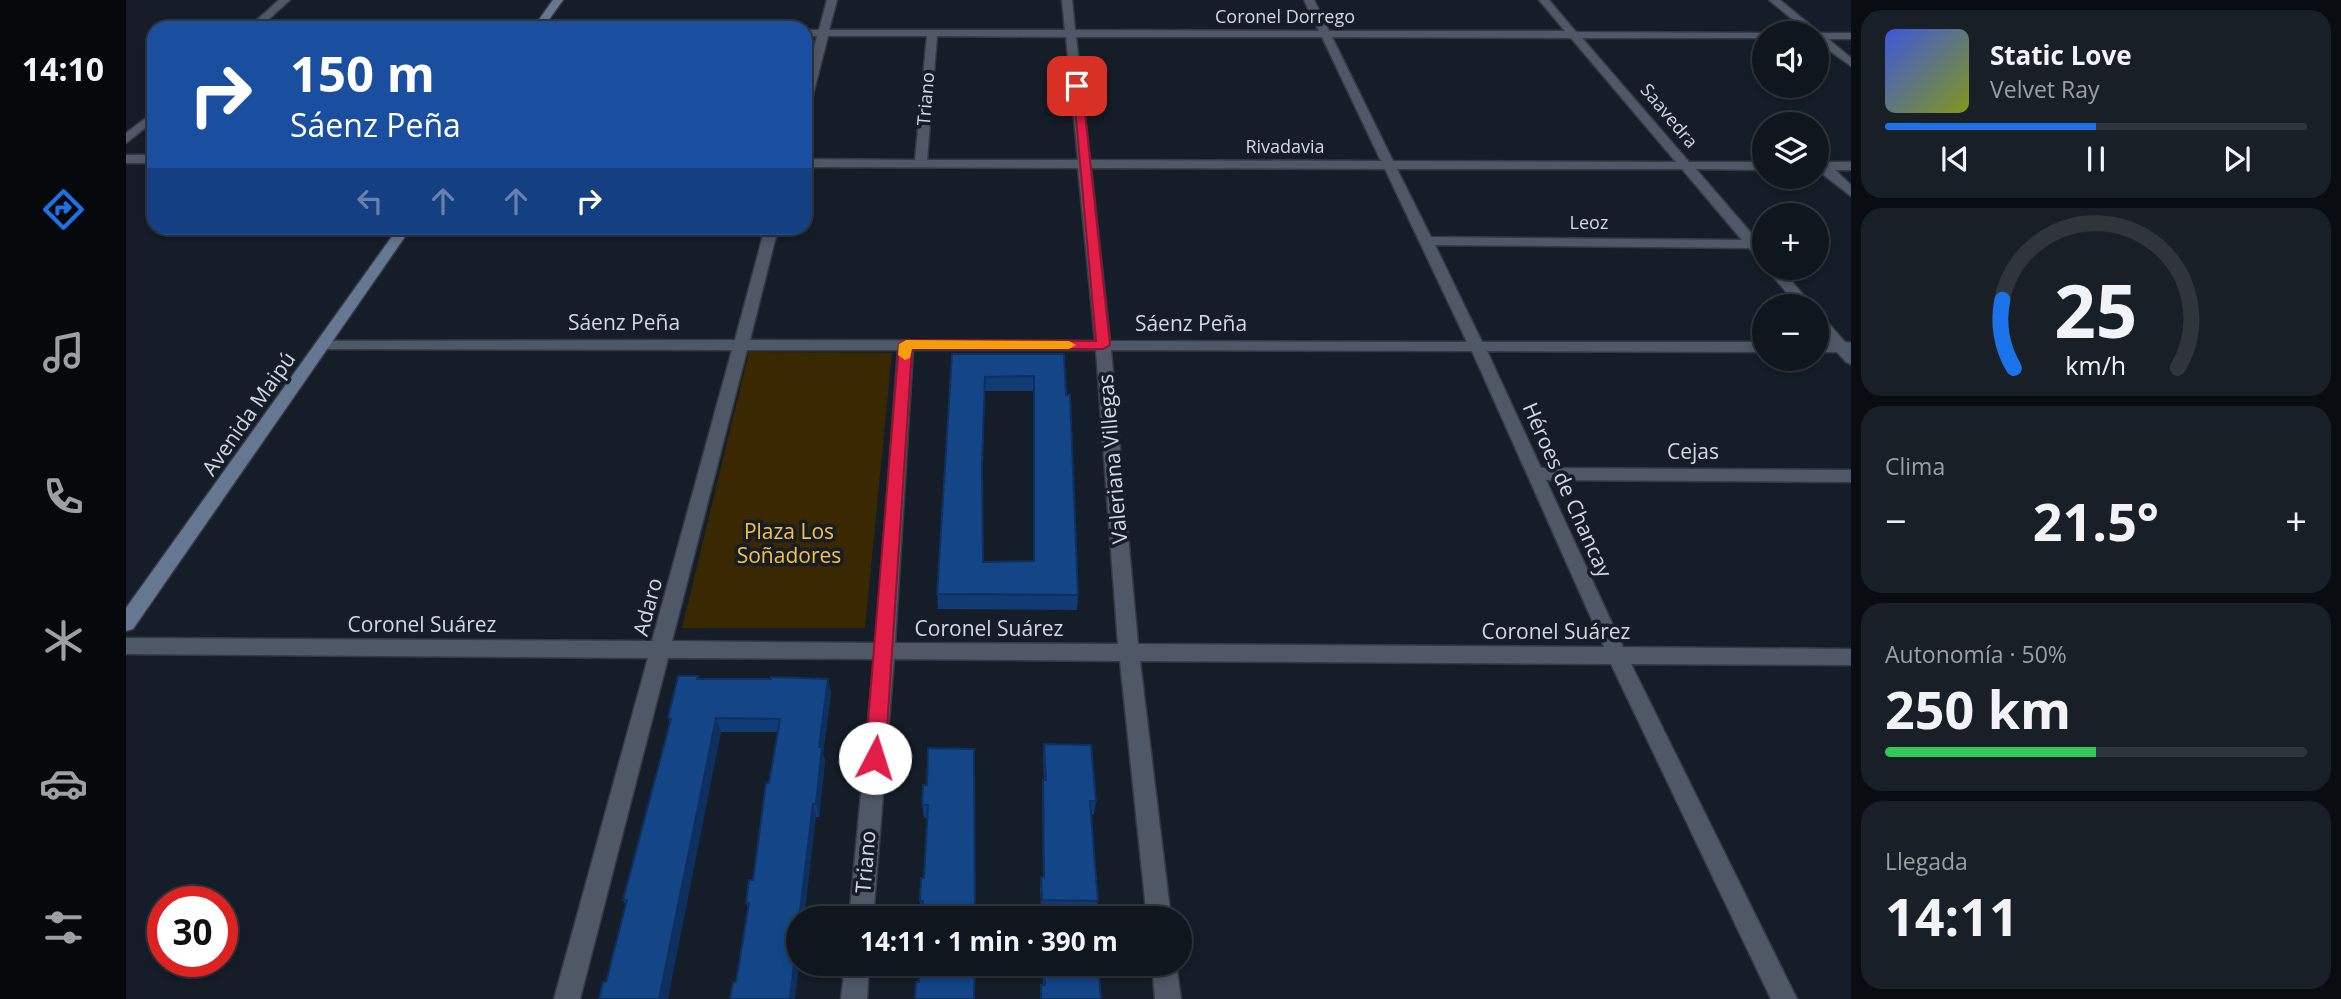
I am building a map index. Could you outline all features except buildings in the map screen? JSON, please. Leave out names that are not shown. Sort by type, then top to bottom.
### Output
[{"type":"main road","points":[[543,21],[558,0]]},
{"type":"main road","name":"Avenida Maipú","points":[[126,623],[399,235]]},
{"type":"street","points":[[261,21],[285,0]]},
{"type":"street","points":[[812,77],[832,0]]},
{"type":"street","name":"Valeriana Villegas","points":[[1067,0],[1103,345],[1129,652],[1158,906]]},
{"type":"street","name":"Héroes de Chancay","points":[[1309,0],[1477,346],[1617,655],[1784,999]]},
{"type":"street","name":"Saavedra","points":[[1544,0],[1752,244]]},
{"type":"street","points":[[1774,0],[1799,21]]},
{"type":"street","name":"Coronel Dorrego","points":[[812,33],[1752,36]]},
{"type":"street","name":"Triano","points":[[921,163],[932,34]]},
{"type":"street","points":[[1829,35],[1851,36]]},
{"type":"street","points":[[1829,45],[1851,63]]},
{"type":"street","points":[[126,139],[147,121]]},
{"type":"street","points":[[126,159],[147,159]]},
{"type":"street","name":"Rivadavia","points":[[812,163],[1752,166]]},
{"type":"street","points":[[1829,166],[1851,166]]},
{"type":"street","points":[[1829,174],[1851,192]]},
{"type":"street","name":"Adaro","points":[[567,999],[770,235]]},
{"type":"street","name":"Leoz","points":[[1426,241],[1752,244]]},
{"type":"street","points":[[1783,280],[1796,294]]},
{"type":"street","points":[[1829,331],[1848,351]]},
{"type":"street","name":"Sáenz Peña","points":[[323,344],[1752,347]]},
{"type":"street","name":"Triano","points":[[862,906],[885,651],[906,344]]},
{"type":"street","points":[[1829,349],[1848,351]]},
{"type":"street","name":"Cejas","points":[[1535,474],[1851,476]]},
{"type":"street","name":"Coronel Suárez","points":[[126,646],[1851,657]]},
{"type":"street","points":[[854,999],[856,976]]},
{"type":"street","points":[[1165,976],[1168,999]]},
{"type":"green space","name":"Plaza Los Soñadores","points":[[749,352],[892,353],[865,628],[682,628]]},
{"type":"slow traffic","points":[[905,355],[906,344],[1069,345]]},
{"type":"route","points":[[875,758],[906,344],[1103,345],[1077,86]]}]
